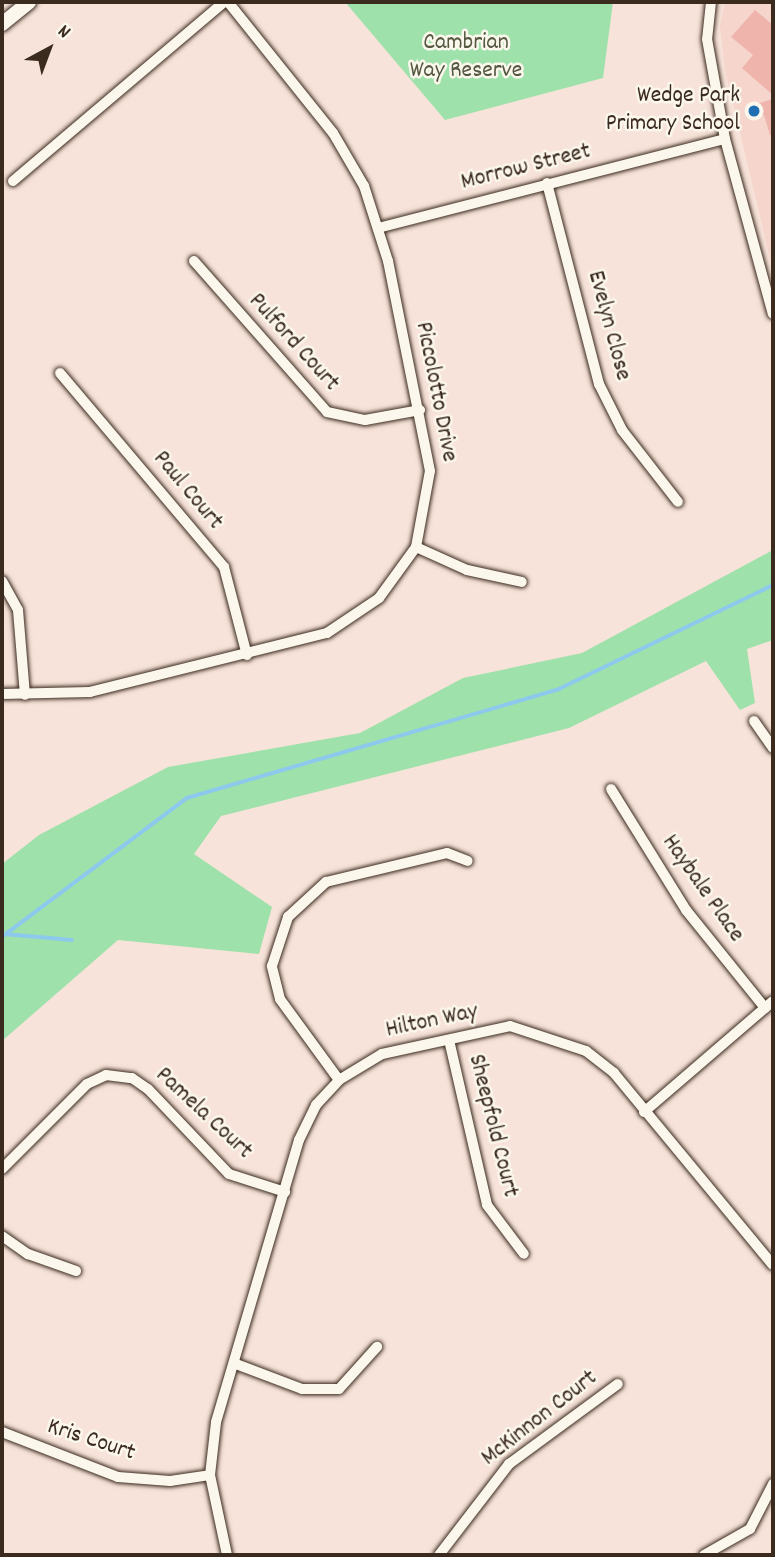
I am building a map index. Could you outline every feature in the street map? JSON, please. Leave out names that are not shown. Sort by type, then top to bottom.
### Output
[{"type":"street","points":[[2,24],[29,2]]},
{"type":"street","points":[[13,181],[226,2]]},
{"type":"street","name":"Piccolotto Drive","points":[[2,694],[90,692],[327,633],[360,616],[416,547],[430,471],[420,410],[378,228],[365,186],[333,133],[226,2]]},
{"type":"street","points":[[711,2],[707,39],[725,139],[773,314]]},
{"type":"street","name":"Morrow Street","points":[[378,228],[725,139]]},
{"type":"street","name":"Evelyn Close","points":[[547,183],[599,384],[622,430],[678,502]]},
{"type":"street","name":"Pulford Court","points":[[194,261],[327,412],[365,420],[420,410]]},
{"type":"street","name":"Paul Court","points":[[60,373],[224,567],[247,655]]},
{"type":"street","points":[[416,547],[467,570],[522,582]]},
{"type":"street","points":[[2,581],[18,610],[25,695]]},
{"type":"street","points":[[754,721],[773,748]]},
{"type":"street","name":"Haybale Place","points":[[611,789],[686,910],[769,1005]]},
{"type":"street","points":[[339,1080],[280,999],[272,966],[288,917],[326,882],[447,853],[468,861]]},
{"type":"street","points":[[644,1112],[769,1005]]},
{"type":"street","name":"Hilton Way","points":[[227,1555],[210,1475],[216,1422],[236,1364],[285,1192],[316,1105],[339,1080],[382,1054],[510,1026],[545,1033],[586,1051],[644,1112],[773,1265]]},
{"type":"street","name":"Sheepfold Court","points":[[449,1040],[487,1205],[524,1254]]},
{"type":"street","name":"Pamela Court","points":[[2,1169],[87,1084],[106,1074],[132,1078],[148,1089],[229,1174],[285,1192]]},
{"type":"street","points":[[2,1236],[28,1254],[76,1271]]},
{"type":"street","points":[[236,1364],[302,1389],[339,1389],[377,1347]]},
{"type":"street","name":"McKinnon Court","points":[[439,1555],[509,1464],[618,1384]]},
{"type":"street","name":"Kris Court","points":[[2,1432],[118,1477],[170,1481],[210,1475]]},
{"type":"street","points":[[704,1555],[750,1529],[773,1484]]},
{"type":"shaded area","name":"Wedge Park Primary School","points":[[725,2],[773,2],[773,271],[725,70],[720,26]]},
{"type":"green space","name":"Cambrian Way Reserve","points":[[345,2],[613,2],[603,78],[445,120]]},
{"type":"green space","points":[[773,550],[773,640],[747,649],[755,703],[740,710],[706,661],[569,728],[221,816],[194,854],[272,907],[259,954],[118,940],[2,1041],[2,864],[39,835],[168,767],[360,733],[463,678],[582,653]]},
{"type":"building","points":[[755,10],[773,25],[773,95],[742,68],[753,55],[731,37]]},
{"type":"building","points":[[773,99],[773,135],[770,135],[764,115],[756,117],[753,105]]},
{"type":"waterway","points":[[2,937],[187,798],[559,689],[773,585]]},
{"type":"waterway","points":[[5,934],[72,940]]},
{"type":"place","name":"Wedge Park Primary School","points":[[754,111]]}]
